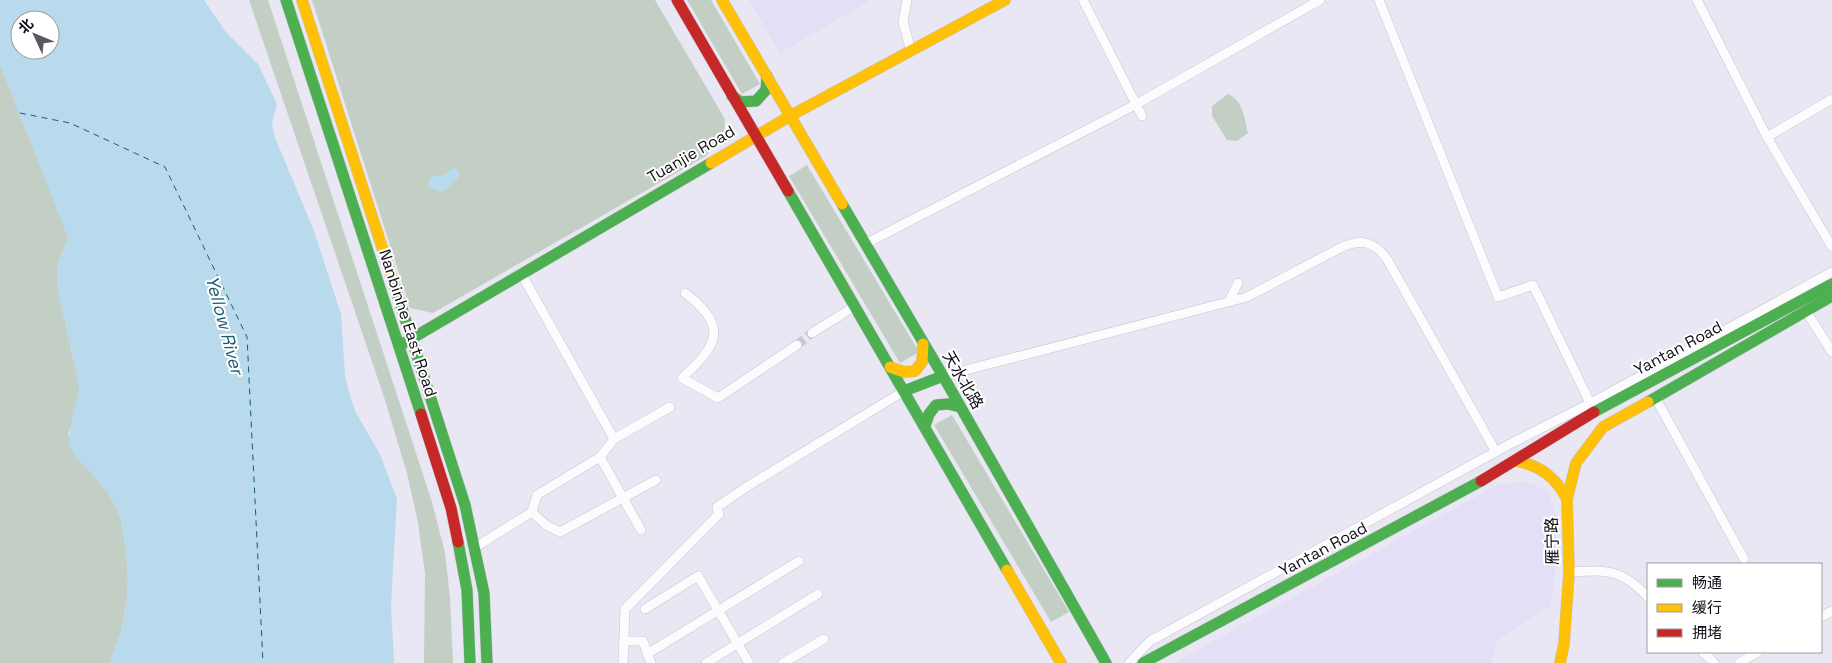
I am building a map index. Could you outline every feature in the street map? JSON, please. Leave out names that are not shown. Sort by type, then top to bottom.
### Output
[{"type":"main road","name":"Nanbinhe East Road","points":[[286,0],[450,508],[467,590],[470,663]]},
{"type":"main road","name":"Nanbinhe East Road","points":[[302,0],[465,505],[484,593],[487,663]]},
{"type":"main road","points":[[676,0],[1061,663]]},
{"type":"main road","name":"天水北路","points":[[722,0],[960,407],[1106,663]]},
{"type":"main road","name":"Tuanjie Road","points":[[399,346],[790,116],[1005,0]]},
{"type":"main road","points":[[732,96],[741,102],[756,101],[766,90],[767,76]]},
{"type":"main road","name":"Yantan Road","points":[[1143,663],[1517,461],[1593,408],[1832,284]]},
{"type":"main road","name":"Yantan Road","points":[[1603,427],[1832,296]]},
{"type":"main road","points":[[890,366],[904,372],[915,371],[922,362],[923,344]]},
{"type":"main road","points":[[904,392],[942,376]]},
{"type":"main road","points":[[925,426],[929,414],[936,406],[943,404],[960,407]]},
{"type":"main road","name":"雁宁路","points":[[1560,663],[1564,644],[1569,572],[1567,499],[1576,463],[1603,427]]},
{"type":"main road","points":[[1517,461],[1533,465],[1548,473],[1559,484],[1567,499]]},
{"type":"street","points":[[906,0],[903,22],[911,51]]},
{"type":"street","points":[[1083,0],[1142,116]]},
{"type":"street","points":[[865,244],[1135,105],[1320,0]]},
{"type":"street","points":[[1379,0],[1498,298],[1534,285],[1593,408]]},
{"type":"street","points":[[1697,0],[1767,136],[1832,247]]},
{"type":"street","points":[[1767,136],[1832,99]]},
{"type":"street","points":[[942,376],[1247,297],[1352,243],[1371,243],[1388,258],[1496,452]]},
{"type":"street","points":[[1129,663],[1150,641],[1496,452],[1593,408],[1832,272]]},
{"type":"street","points":[[521,273],[614,439]]},
{"type":"street","points":[[1229,301],[1238,283]]},
{"type":"street","points":[[685,293],[706,311],[714,325],[713,342],[706,356],[682,378],[718,398],[797,345]]},
{"type":"street","points":[[812,333],[855,306]]},
{"type":"street","points":[[1806,311],[1832,352]]},
{"type":"street","points":[[623,663],[625,609],[719,514],[717,507],[748,486],[904,392]]},
{"type":"street","points":[[1655,397],[1744,559]]},
{"type":"street","points":[[474,548],[532,512],[537,495],[600,457],[614,439],[670,408]]},
{"type":"street","points":[[600,457],[641,530]]},
{"type":"street","points":[[532,512],[546,525],[560,532],[656,480]]},
{"type":"street","points":[[624,641],[642,640],[649,658],[718,610],[798,560]]},
{"type":"street","points":[[1569,572],[1608,570],[1632,580],[1647,596]]},
{"type":"street","points":[[645,609],[698,576],[749,663]]},
{"type":"street","points":[[706,663],[818,594]]},
{"type":"street","points":[[784,663],[824,639]]},
{"type":"street","points":[[1703,653],[1714,663]]},
{"type":"street","points":[[1738,663],[1756,653]]},
{"type":"shaded area","points":[[249,0],[268,0],[432,502],[445,553],[450,597],[453,663],[424,663],[425,574],[418,523],[407,473],[384,397]]},
{"type":"shaded area","points":[[312,0],[655,0],[725,119],[724,135],[706,156],[433,313],[410,308]]},
{"type":"shaded area","points":[[687,0],[711,0],[760,84],[742,94]]},
{"type":"shaded area","points":[[749,0],[871,0],[780,53]]},
{"type":"shaded area","points":[[0,64],[67,234],[67,240],[58,264],[57,286],[79,384],[79,397],[68,434],[111,498],[118,510],[122,525],[128,569],[127,601],[120,632],[109,663],[0,663]]},
{"type":"shaded area","points":[[1228,94],[1240,106],[1248,133],[1237,141],[1227,140],[1212,116],[1212,106]]},
{"type":"shaded area","points":[[807,165],[919,352],[900,363],[789,176]]},
{"type":"shaded area","points":[[952,415],[1069,612],[1051,622],[934,425]]},
{"type":"shaded area","points":[[1526,482],[1548,491],[1557,519],[1555,570],[1551,606],[1498,639],[1491,663],[1174,663],[1499,484]]},
{"type":"water","name":"Yellow River","points":[[0,0],[204,0],[226,32],[258,64],[277,104],[272,123],[274,135],[314,231],[341,314],[345,376],[350,396],[356,413],[380,454],[397,499],[391,605],[394,663],[109,663],[124,617],[127,601],[128,569],[124,536],[116,507],[102,486],[73,453],[70,445],[70,428],[77,402],[79,384],[57,286],[58,264],[67,235],[0,64]]},
{"type":"water","points":[[454,168],[459,171],[459,177],[450,187],[441,192],[429,187],[428,181],[432,176],[443,175]]},
{"type":"ferry route","points":[[20,113],[70,123],[165,167],[247,337],[263,663]]},
{"type":"tunnel","points":[[797,345],[812,333]]},
{"type":"traffic: fast","points":[[286,0],[421,414]]},
{"type":"traffic: fast","points":[[732,96],[741,102],[756,101],[766,90],[767,76]]},
{"type":"traffic: fast","points":[[399,346],[711,163]]},
{"type":"traffic: fast","points":[[788,191],[1007,570]]},
{"type":"traffic: fast","points":[[842,204],[943,376],[1106,663]]},
{"type":"traffic: fast","points":[[393,281],[465,505],[484,593],[487,663]]},
{"type":"traffic: fast","points":[[1594,412],[1832,284]]},
{"type":"traffic: fast","points":[[1648,402],[1832,296]]},
{"type":"traffic: fast","points":[[904,391],[943,376]]},
{"type":"traffic: fast","points":[[925,426],[929,414],[936,405],[948,404],[960,407]]},
{"type":"traffic: fast","points":[[1143,663],[1481,481]]},
{"type":"traffic: fast","points":[[458,542],[467,590],[470,663]]},
{"type":"traffic: slow","points":[[302,0],[393,281]]},
{"type":"traffic: slow","points":[[722,0],[842,204]]},
{"type":"traffic: slow","points":[[711,163],[790,116],[1005,0]]},
{"type":"traffic: slow","points":[[890,367],[904,372],[915,371],[922,362],[923,344]]},
{"type":"traffic: slow","points":[[1560,663],[1564,644],[1569,572],[1567,499],[1576,463],[1603,427],[1648,402]]},
{"type":"traffic: slow","points":[[1517,461],[1533,466],[1547,474],[1558,485],[1567,499]]},
{"type":"traffic: slow","points":[[1007,570],[1061,663]]},
{"type":"traffic: jam","points":[[677,0],[788,191]]},
{"type":"traffic: jam","points":[[1481,481],[1594,412]]},
{"type":"traffic: jam","points":[[421,414],[451,508],[458,542]]}]
